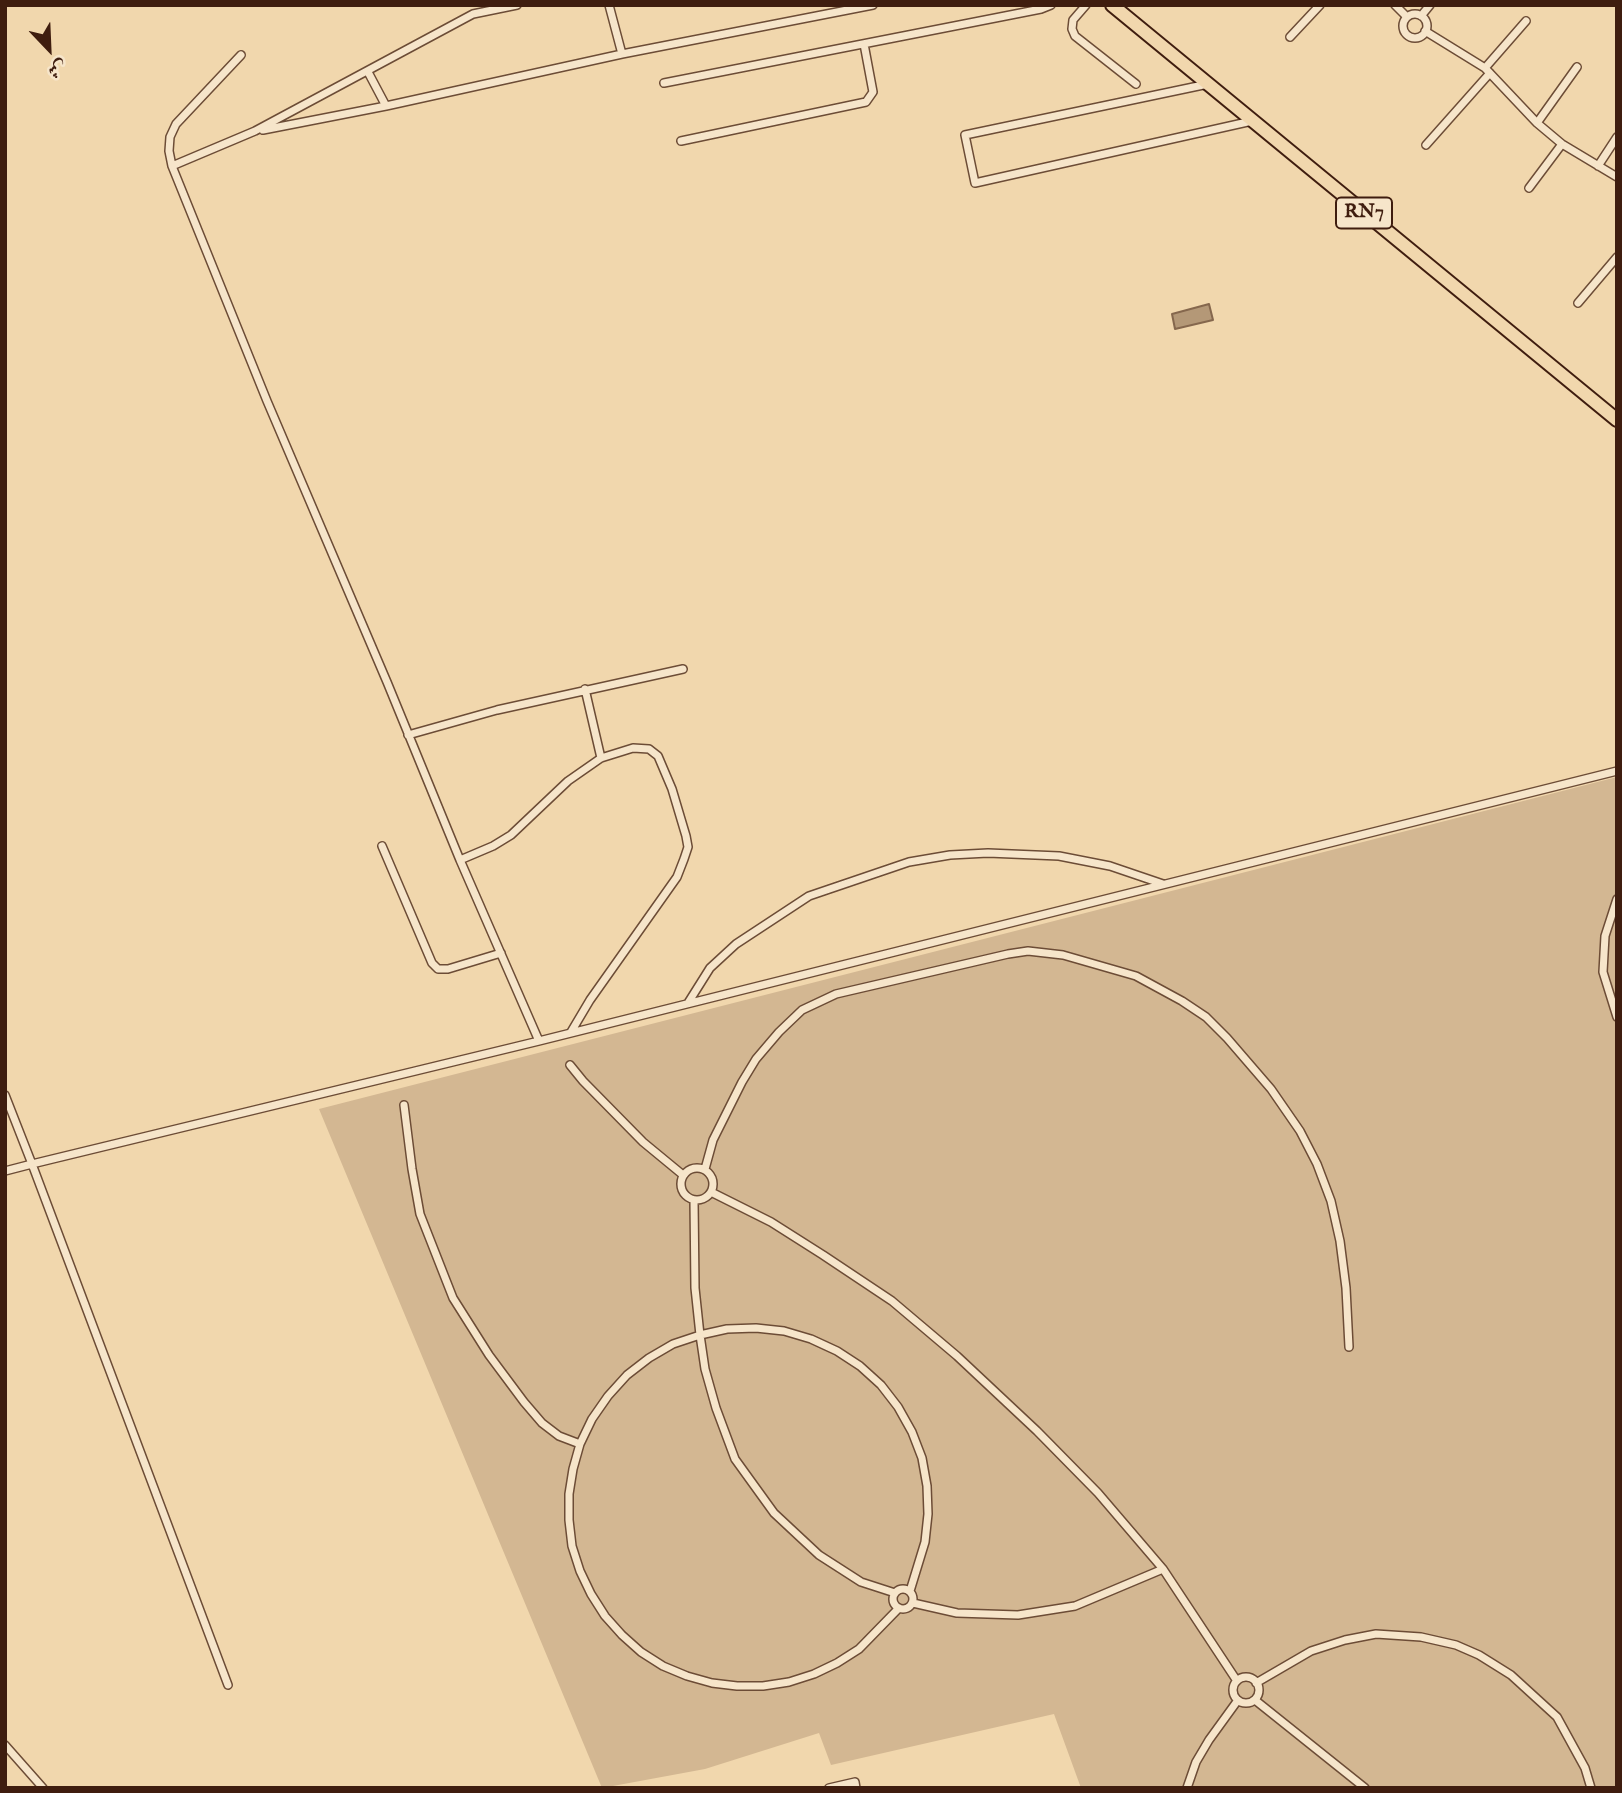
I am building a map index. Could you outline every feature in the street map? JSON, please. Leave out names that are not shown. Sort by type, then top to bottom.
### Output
[{"type":"main road","name":"RN7","points":[[1112,5],[1617,419]]},
{"type":"street","points":[[172,166],[255,131],[473,14],[517,5]]},
{"type":"street","points":[[610,5],[622,54]]},
{"type":"street","points":[[255,131],[386,107],[622,54],[873,5]]},
{"type":"street","points":[[664,83],[1051,5]]},
{"type":"street","points":[[1086,5],[1073,20],[1072,29],[1075,36],[1136,84]]},
{"type":"street","points":[[1290,37],[1320,5]]},
{"type":"street","points":[[1395,5],[1407,17]]},
{"type":"street","points":[[1421,16],[1430,5]]},
{"type":"street","points":[[1414,14],[1421,16],[1426,23],[1425,31],[1417,37],[1406,34],[1403,27],[1407,17],[1414,14]]},
{"type":"street","points":[[1426,145],[1526,21]]},
{"type":"street","points":[[1425,31],[1487,70],[1536,123],[1562,144],[1617,177]]},
{"type":"street","points":[[681,141],[866,102],[873,92],[864,44]]},
{"type":"street","points":[[241,55],[176,124],[170,137],[172,166],[267,401],[539,1041]]},
{"type":"street","points":[[1536,123],[1577,67]]},
{"type":"street","points":[[368,72],[386,107]]},
{"type":"street","points":[[1208,84],[965,135],[975,183],[1252,121]]},
{"type":"street","points":[[1598,166],[1617,137]]},
{"type":"street","points":[[1529,188],[1562,144]]},
{"type":"street","points":[[1578,303],[1617,257]]},
{"type":"street","points":[[408,735],[497,710],[683,669]]},
{"type":"street","points":[[585,690],[601,758]]},
{"type":"street","points":[[460,860],[494,846],[511,835],[568,781],[601,758],[633,748],[649,749],[658,756],[672,789],[688,847],[677,877],[590,1000],[571,1032]]},
{"type":"street","points":[[5,1171],[539,1041],[1617,771]]},
{"type":"street","points":[[382,846],[432,963],[438,969],[448,969],[501,953]]},
{"type":"street","points":[[688,1003],[710,968],[758,928],[809,896],[909,862],[950,855],[988,853],[1059,856],[1110,866],[1164,884]]},
{"type":"street","points":[[1617,899],[1605,936],[1603,972],[1617,1017]]},
{"type":"street","points":[[705,1170],[713,1140],[742,1082],[756,1059],[802,1010],[836,994],[1008,954],[1028,951],[1063,955],[1136,976],[1182,1001],[1206,1017],[1271,1089],[1300,1131],[1331,1200],[1346,1288],[1349,1347]]},
{"type":"street","points":[[570,1065],[634,1133],[683,1175]]},
{"type":"street","points":[[5,1095],[228,1685]]},
{"type":"street","points":[[404,1105],[421,1213],[453,1298],[489,1356],[533,1412],[559,1436],[580,1444]]},
{"type":"street","points":[[690,1169],[705,1170],[713,1180],[711,1192],[703,1199],[694,1200],[683,1192],[683,1175],[690,1169]]},
{"type":"street","points":[[711,1192],[771,1222],[892,1301],[957,1356],[1098,1493],[1163,1569],[1237,1681]]},
{"type":"street","points":[[694,1200],[695,1288],[705,1369],[723,1430],[735,1459],[749,1482],[774,1513],[819,1555],[862,1582],[895,1593]]},
{"type":"street","points":[[727,1329],[784,1331],[837,1350],[881,1385],[898,1407],[922,1458],[928,1514],[925,1542],[910,1591],[912,1603],[905,1608],[899,1608],[859,1649],[814,1674],[789,1682],[763,1686],[712,1683],[663,1665],[631,1643],[604,1616],[580,1570],[572,1546],[569,1520],[569,1494],[580,1444],[592,1419],[627,1375],[649,1358],[700,1335],[727,1329]]},
{"type":"street","points":[[912,1603],[957,1613],[1018,1615],[1075,1606],[1163,1569]]},
{"type":"street","points":[[899,1608],[894,1601],[895,1593],[901,1589],[910,1591]]},
{"type":"street","points":[[1256,1683],[1311,1651],[1377,1634],[1421,1637],[1456,1646],[1479,1655],[1511,1675],[1557,1717],[1585,1768],[1591,1788]]},
{"type":"street","points":[[1237,1681],[1247,1678],[1256,1683],[1259,1690],[1255,1700]]},
{"type":"street","points":[[1237,1681],[1233,1691],[1238,1700],[1245,1703],[1255,1700]]},
{"type":"street","points":[[1187,1788],[1196,1762],[1238,1700]]},
{"type":"street","points":[[1255,1700],[1365,1788]]},
{"type":"street","points":[[5,1745],[43,1788]]},
{"type":"street","points":[[829,1788],[855,1782],[856,1788]]},
{"type":"shaded area","points":[[1209,304],[1213,320],[1175,329],[1172,314]]},
{"type":"shaded area","points":[[1617,777],[1617,1788],[1081,1788],[1054,1714],[831,1765],[819,1733],[705,1769],[602,1788],[319,1109]]}]
